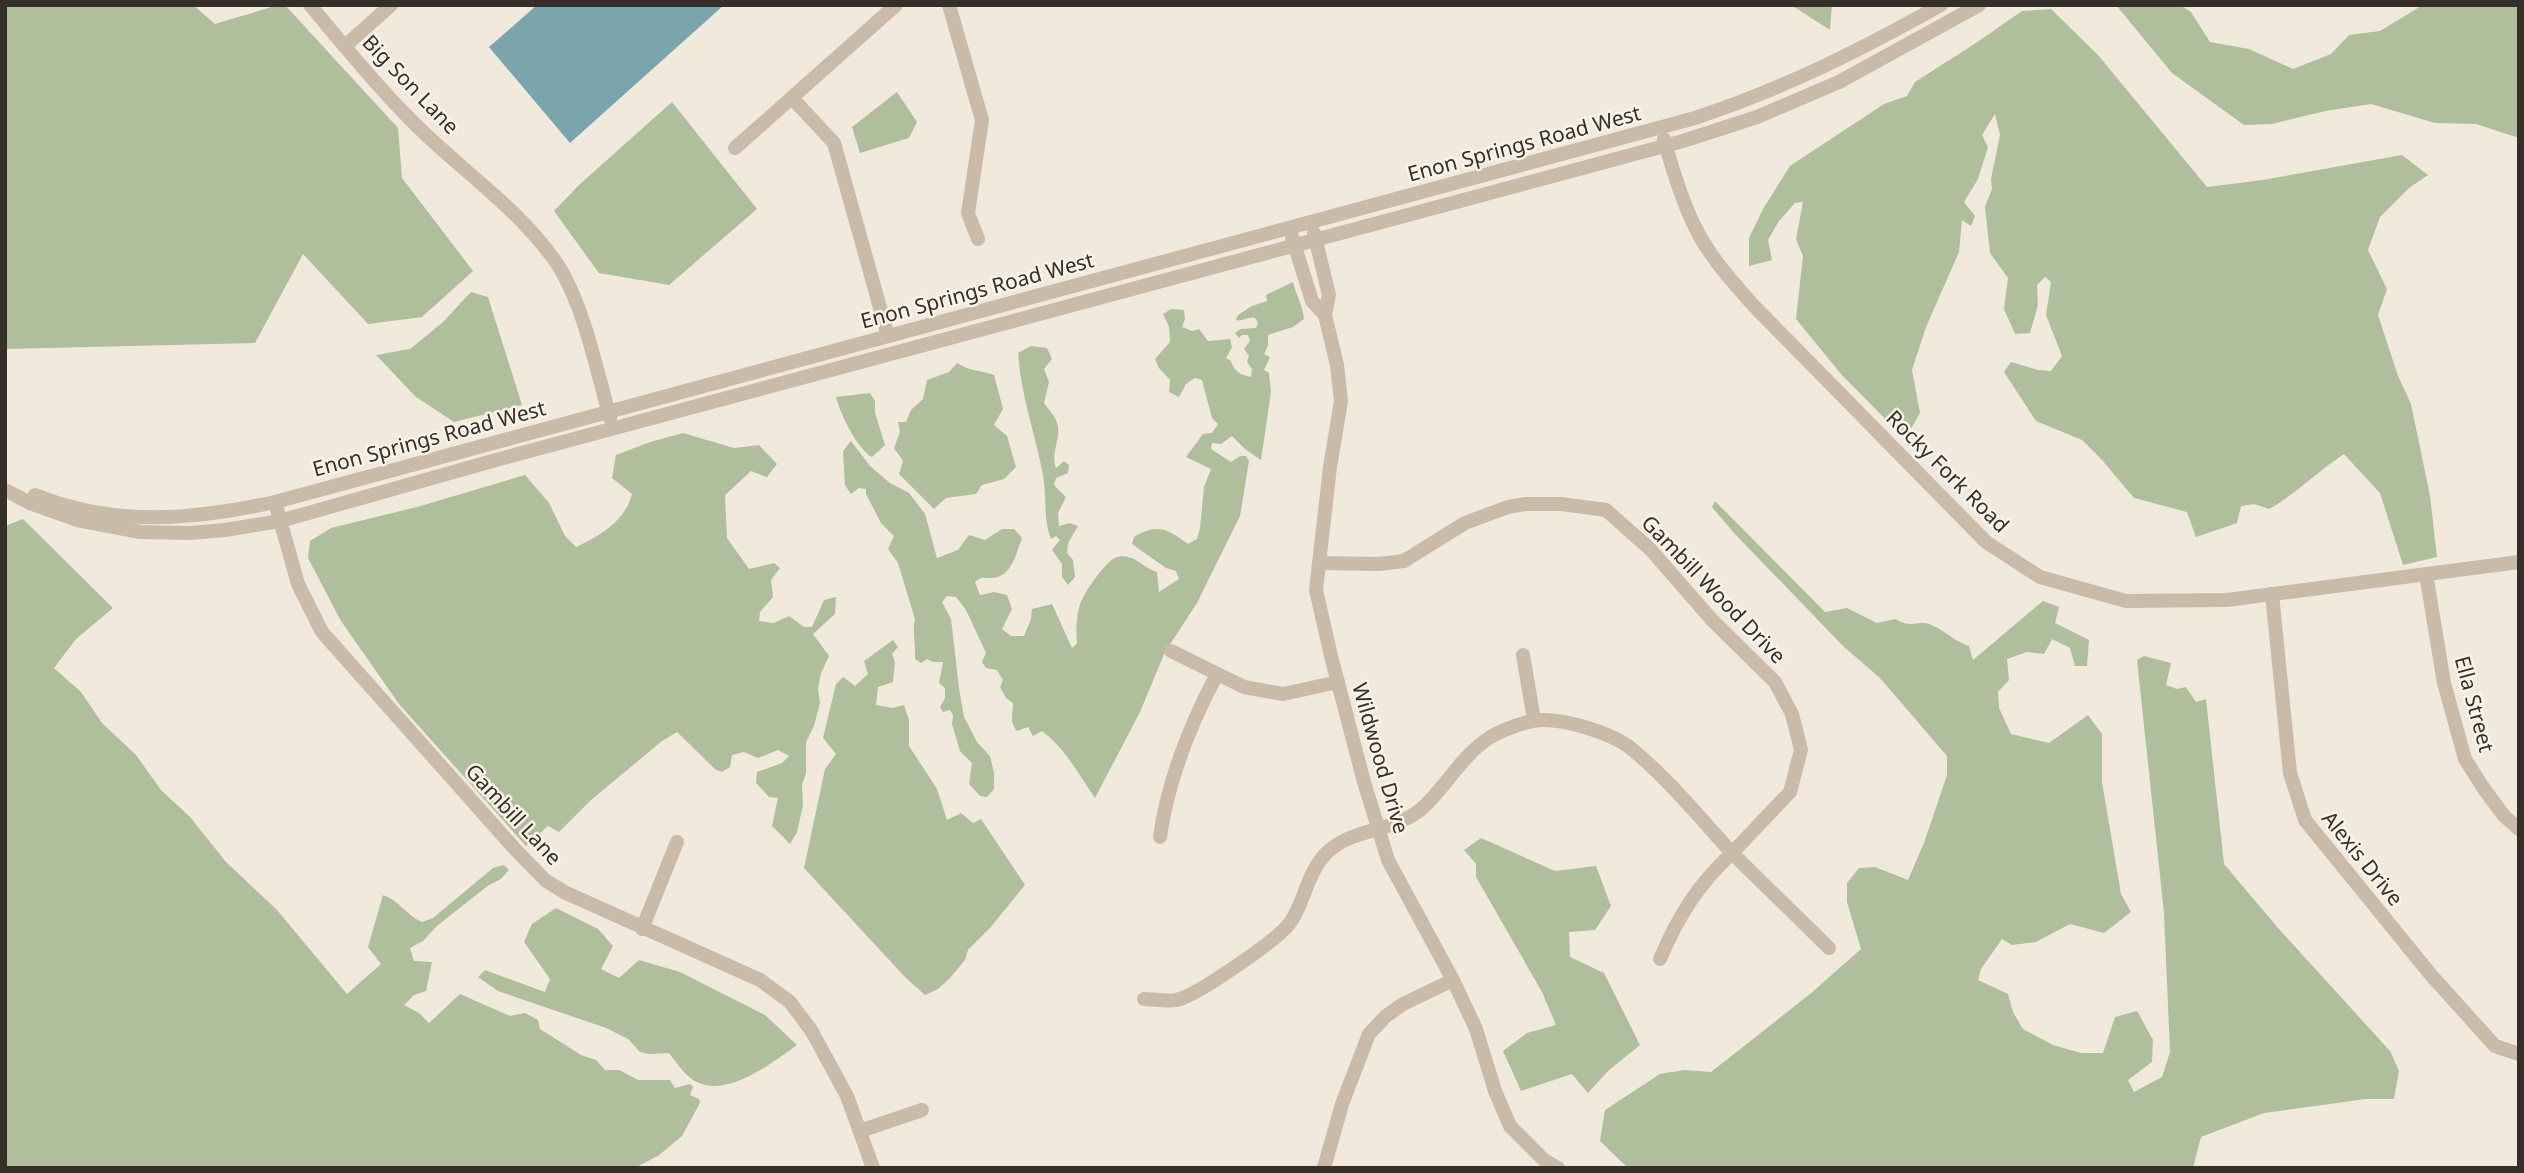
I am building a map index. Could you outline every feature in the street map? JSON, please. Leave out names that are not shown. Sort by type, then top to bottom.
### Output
[{"type":"street","name":"Big Son Lane","points":[[310,5],[408,117],[517,215],[554,258],[567,281],[613,429]]},
{"type":"street","points":[[345,46],[391,5]]},
{"type":"street","points":[[735,148],[896,5]]},
{"type":"street","points":[[948,5],[982,120],[968,213],[978,239]]},
{"type":"street","name":"Enon Springs Road West","points":[[5,482],[44,499],[75,508],[142,518],[200,516],[275,502],[1661,127],[1730,106],[1826,67],[1941,5]]},
{"type":"street","points":[[5,490],[32,504],[77,520],[140,532],[202,532],[280,521],[1683,141],[1757,117],[1830,87],[1979,5]]},
{"type":"street","points":[[793,99],[834,143],[888,336]]},
{"type":"street","name":"Rocky Fork Road","points":[[1661,127],[1673,173],[1695,227],[1720,266],[1753,305],[1986,542],[2040,577],[2126,601],[2227,600],[2519,562]]},
{"type":"street","name":"Wildwood Drive","points":[[1311,222],[1329,295],[1325,315],[1337,365],[1341,401],[1330,467],[1317,597],[1338,682],[1388,860],[1453,980],[1477,1032],[1495,1091],[1510,1126],[1544,1160],[1558,1168]]},
{"type":"street","name":"Wildwood Drive","points":[[1290,228],[1312,301],[1325,315]]},
{"type":"street","name":"Gambill Lane","points":[[275,502],[298,584],[322,632],[483,814],[545,880],[564,892],[760,980],[790,1002],[810,1030],[847,1096],[873,1168]]},
{"type":"street","name":"Gambill Wood Drive","points":[[1319,563],[1379,565],[1404,561],[1465,523],[1508,507],[1561,504],[1606,510],[1651,550],[1712,620],[1775,682],[1792,714],[1801,750],[1790,792],[1705,879],[1675,926],[1660,959]]},
{"type":"street","name":"Ella Street","points":[[2426,574],[2444,683],[2465,759],[2489,796],[2519,829]]},
{"type":"street","name":"Alexis Drive","points":[[2272,594],[2290,773],[2305,820],[2431,975],[2495,1046],[2519,1054]]},
{"type":"street","points":[[1171,651],[1244,687],[1283,694],[1338,682]]},
{"type":"street","points":[[1523,655],[1534,720]]},
{"type":"street","points":[[1160,837],[1181,749],[1217,674]]},
{"type":"street","points":[[1144,999],[1176,1000],[1211,984],[1278,936],[1290,923],[1299,906],[1306,882],[1322,858],[1336,845],[1352,836],[1398,823],[1418,811],[1460,763],[1490,737],[1534,720],[1591,729],[1631,748],[1829,948]]},
{"type":"street","points":[[642,929],[677,842]]},
{"type":"street","points":[[1324,1168],[1342,1104],[1369,1034],[1403,1003],[1453,980]]},
{"type":"street","points":[[860,1130],[922,1110]]},
{"type":"green space","points":[[5,5],[193,5],[215,24],[285,5],[398,128],[402,178],[473,271],[422,317],[368,324],[303,254],[255,343],[5,349]]},
{"type":"green space","points":[[1791,5],[1832,5],[1830,30]]},
{"type":"green space","points":[[2116,5],[2180,5],[2191,12],[2210,42],[2249,49],[2293,69],[2331,54],[2349,35],[2380,31],[2423,5],[2519,5],[2519,138],[2476,124],[2435,123],[2371,104],[2325,111],[2272,124],[2244,125],[2172,73]]},
{"type":"green space","points":[[2051,9],[2098,55],[2207,187],[2263,180],[2402,155],[2428,175],[2409,188],[2380,217],[2368,250],[2387,289],[2378,315],[2398,376],[2411,404],[2430,496],[2437,557],[2403,565],[2380,493],[2344,454],[2269,509],[2254,504],[2241,506],[2237,523],[2196,537],[2187,512],[2134,498],[2082,440],[2036,421],[2004,372],[2011,362],[2051,371],[2062,356],[2046,315],[2051,282],[2045,277],[2037,285],[2038,305],[2030,333],[2015,334],[2004,309],[2008,278],[1990,253],[1985,207],[1992,189],[1991,179],[2000,135],[1995,114],[1982,135],[1988,147],[1978,179],[1964,202],[1975,216],[1971,226],[1962,220],[1959,252],[1926,327],[1912,370],[1920,413],[1905,439],[1841,374],[1796,319],[1803,256],[1796,239],[1803,202],[1795,203],[1779,221],[1768,240],[1772,260],[1749,266],[1749,238],[1763,209],[1790,166],[1884,104],[1907,96],[1915,82],[2022,11]]},
{"type":"green space","points":[[897,92],[917,122],[909,138],[860,153],[852,127]]},
{"type":"green space","points":[[672,102],[757,209],[669,285],[599,273],[554,211],[579,185]]},
{"type":"green space","points":[[1293,282],[1304,319],[1293,327],[1268,335],[1264,354],[1270,357],[1264,370],[1269,373],[1271,392],[1261,460],[1232,436],[1221,444],[1212,443],[1211,449],[1231,462],[1240,456],[1246,456],[1249,461],[1240,516],[1197,603],[1165,652],[1140,712],[1095,798],[1058,745],[1042,731],[1033,736],[1028,727],[1017,731],[1012,721],[1013,703],[1006,698],[1000,687],[1003,680],[997,670],[986,668],[982,662],[986,653],[966,610],[956,597],[947,596],[942,602],[951,619],[964,717],[977,742],[990,756],[994,773],[994,789],[987,797],[980,796],[969,784],[972,763],[960,751],[952,724],[953,715],[950,710],[943,712],[940,707],[945,698],[945,688],[939,683],[943,662],[927,659],[921,663],[915,659],[915,619],[898,563],[888,549],[894,536],[881,523],[866,489],[859,488],[851,494],[845,485],[843,451],[851,441],[870,466],[890,483],[909,493],[925,514],[937,558],[958,550],[969,535],[985,540],[1002,529],[1014,529],[1022,538],[1012,564],[998,577],[982,578],[975,582],[980,595],[994,592],[1007,595],[1012,609],[1002,629],[1011,636],[1024,636],[1032,609],[1052,604],[1072,648],[1077,643],[1077,619],[1082,599],[1112,559],[1129,557],[1157,572],[1159,592],[1179,579],[1176,571],[1166,568],[1132,544],[1134,537],[1156,529],[1168,532],[1188,544],[1197,539],[1200,528],[1204,487],[1211,469],[1186,457],[1203,434],[1212,433],[1218,424],[1212,418],[1202,380],[1195,378],[1186,384],[1179,397],[1169,392],[1170,380],[1155,359],[1170,342],[1169,327],[1163,314],[1171,309],[1184,310],[1182,327],[1192,331],[1199,329],[1208,341],[1230,339],[1232,347],[1226,358],[1238,372],[1251,377],[1252,369],[1247,362],[1249,356],[1244,349],[1250,341],[1248,335],[1239,338],[1235,333],[1240,329],[1256,328],[1258,323],[1255,318],[1236,320],[1238,315],[1267,301],[1266,295]]},
{"type":"green space","points":[[471,292],[488,297],[522,405],[454,422],[416,397],[376,355],[410,349],[442,323]]},
{"type":"green space","points":[[1031,346],[1047,348],[1052,359],[1044,369],[1049,382],[1044,403],[1055,418],[1058,428],[1054,457],[1056,468],[1064,461],[1069,465],[1068,473],[1056,478],[1054,485],[1066,497],[1058,513],[1059,526],[1070,523],[1078,526],[1068,543],[1067,553],[1073,560],[1075,577],[1068,585],[1062,577],[1062,564],[1052,550],[1060,540],[1056,536],[1051,539],[1049,531],[1043,475],[1020,369],[1018,353]]},
{"type":"green space","points":[[957,363],[994,375],[1003,409],[994,425],[1007,436],[1016,467],[1004,479],[982,485],[976,494],[946,498],[934,509],[899,474],[903,461],[894,448],[900,432],[898,422],[906,422],[911,410],[923,399],[927,380],[949,372]]},
{"type":"green space","points":[[870,393],[875,401],[875,413],[885,445],[872,457],[855,439],[836,397]]},
{"type":"green space","points":[[683,433],[734,448],[759,445],[777,464],[767,477],[751,471],[725,495],[727,538],[749,569],[774,563],[780,568],[771,580],[773,597],[760,612],[759,621],[774,623],[789,616],[804,627],[812,627],[824,600],[836,597],[835,614],[813,634],[829,656],[821,673],[818,689],[820,703],[814,726],[806,742],[803,805],[797,832],[790,844],[772,826],[778,798],[769,797],[756,783],[757,772],[782,763],[789,756],[778,750],[758,758],[744,752],[732,755],[730,767],[722,772],[716,770],[677,732],[662,741],[591,800],[559,832],[548,826],[526,846],[399,704],[341,621],[308,558],[310,541],[331,528],[417,507],[525,475],[549,503],[565,536],[576,547],[611,526],[629,503],[632,494],[612,478],[616,455]]},
{"type":"green space","points":[[1715,501],[1825,612],[1847,608],[1877,623],[1895,619],[1910,624],[1929,624],[1969,646],[1973,660],[2043,601],[2059,607],[2055,623],[2089,640],[2087,666],[2075,666],[2070,648],[2052,639],[2044,654],[2027,652],[2007,659],[2009,680],[1998,692],[1999,708],[2011,734],[2049,743],[2088,715],[2102,734],[2102,782],[2121,894],[2131,912],[2104,933],[2070,924],[2036,942],[2012,945],[2002,939],[1981,969],[1978,980],[2008,994],[2013,1012],[2023,1029],[2053,1045],[2081,1053],[2103,1053],[2115,1017],[2137,1011],[2153,1040],[2152,1062],[2128,1080],[2134,1092],[2162,1077],[2170,1052],[2164,913],[2137,660],[2144,656],[2171,663],[2166,685],[2177,689],[2186,687],[2196,702],[2206,699],[2224,864],[2278,928],[2390,1051],[2399,1071],[2394,1099],[2366,1099],[2264,1113],[2201,1137],[2193,1168],[1628,1168],[1600,1141],[1605,1110],[1660,1074],[1684,1070],[1711,1072],[1810,994],[1861,949],[1847,902],[1847,883],[1859,868],[1875,867],[1908,880],[1924,843],[1947,775],[1947,756],[1880,678],[1843,646],[1734,533],[1712,507]]},
{"type":"green space","points":[[23,519],[113,608],[76,639],[54,668],[81,692],[102,723],[136,755],[161,790],[190,817],[226,862],[277,910],[347,994],[381,964],[368,947],[383,895],[422,922],[433,918],[493,868],[504,865],[509,870],[501,879],[489,885],[438,925],[423,941],[410,948],[414,961],[432,962],[426,991],[414,995],[404,1005],[419,1013],[429,1023],[460,994],[510,1016],[525,1013],[538,1020],[540,1029],[581,1055],[596,1060],[605,1070],[619,1070],[638,1080],[670,1080],[675,1088],[690,1084],[693,1087],[690,1095],[699,1099],[700,1103],[682,1136],[658,1156],[634,1168],[5,1168],[5,526]]},
{"type":"green space","points":[[893,640],[898,647],[892,654],[895,662],[893,682],[878,687],[876,705],[892,708],[904,705],[909,720],[909,746],[937,789],[947,820],[961,813],[973,823],[981,819],[1025,885],[968,950],[965,960],[950,978],[938,989],[925,995],[804,868],[825,769],[836,754],[823,738],[836,684],[843,677],[855,686],[868,674],[864,661]]},
{"type":"green space","points":[[1481,838],[1555,871],[1596,866],[1611,906],[1595,930],[1569,932],[1570,957],[1604,973],[1640,1045],[1608,1071],[1588,1093],[1572,1074],[1521,1091],[1503,1051],[1527,1033],[1556,1025],[1542,992],[1476,877],[1476,864],[1464,850]]},
{"type":"green space","points":[[556,908],[598,929],[613,946],[601,969],[619,978],[639,960],[680,972],[765,1015],[797,1045],[751,1075],[724,1085],[711,1086],[690,1078],[669,1053],[640,1052],[628,1039],[606,1028],[498,991],[478,977],[485,970],[545,992],[550,979],[524,942],[532,924]]},
{"type":"water","points":[[537,5],[724,5],[570,143],[489,47]]}]
